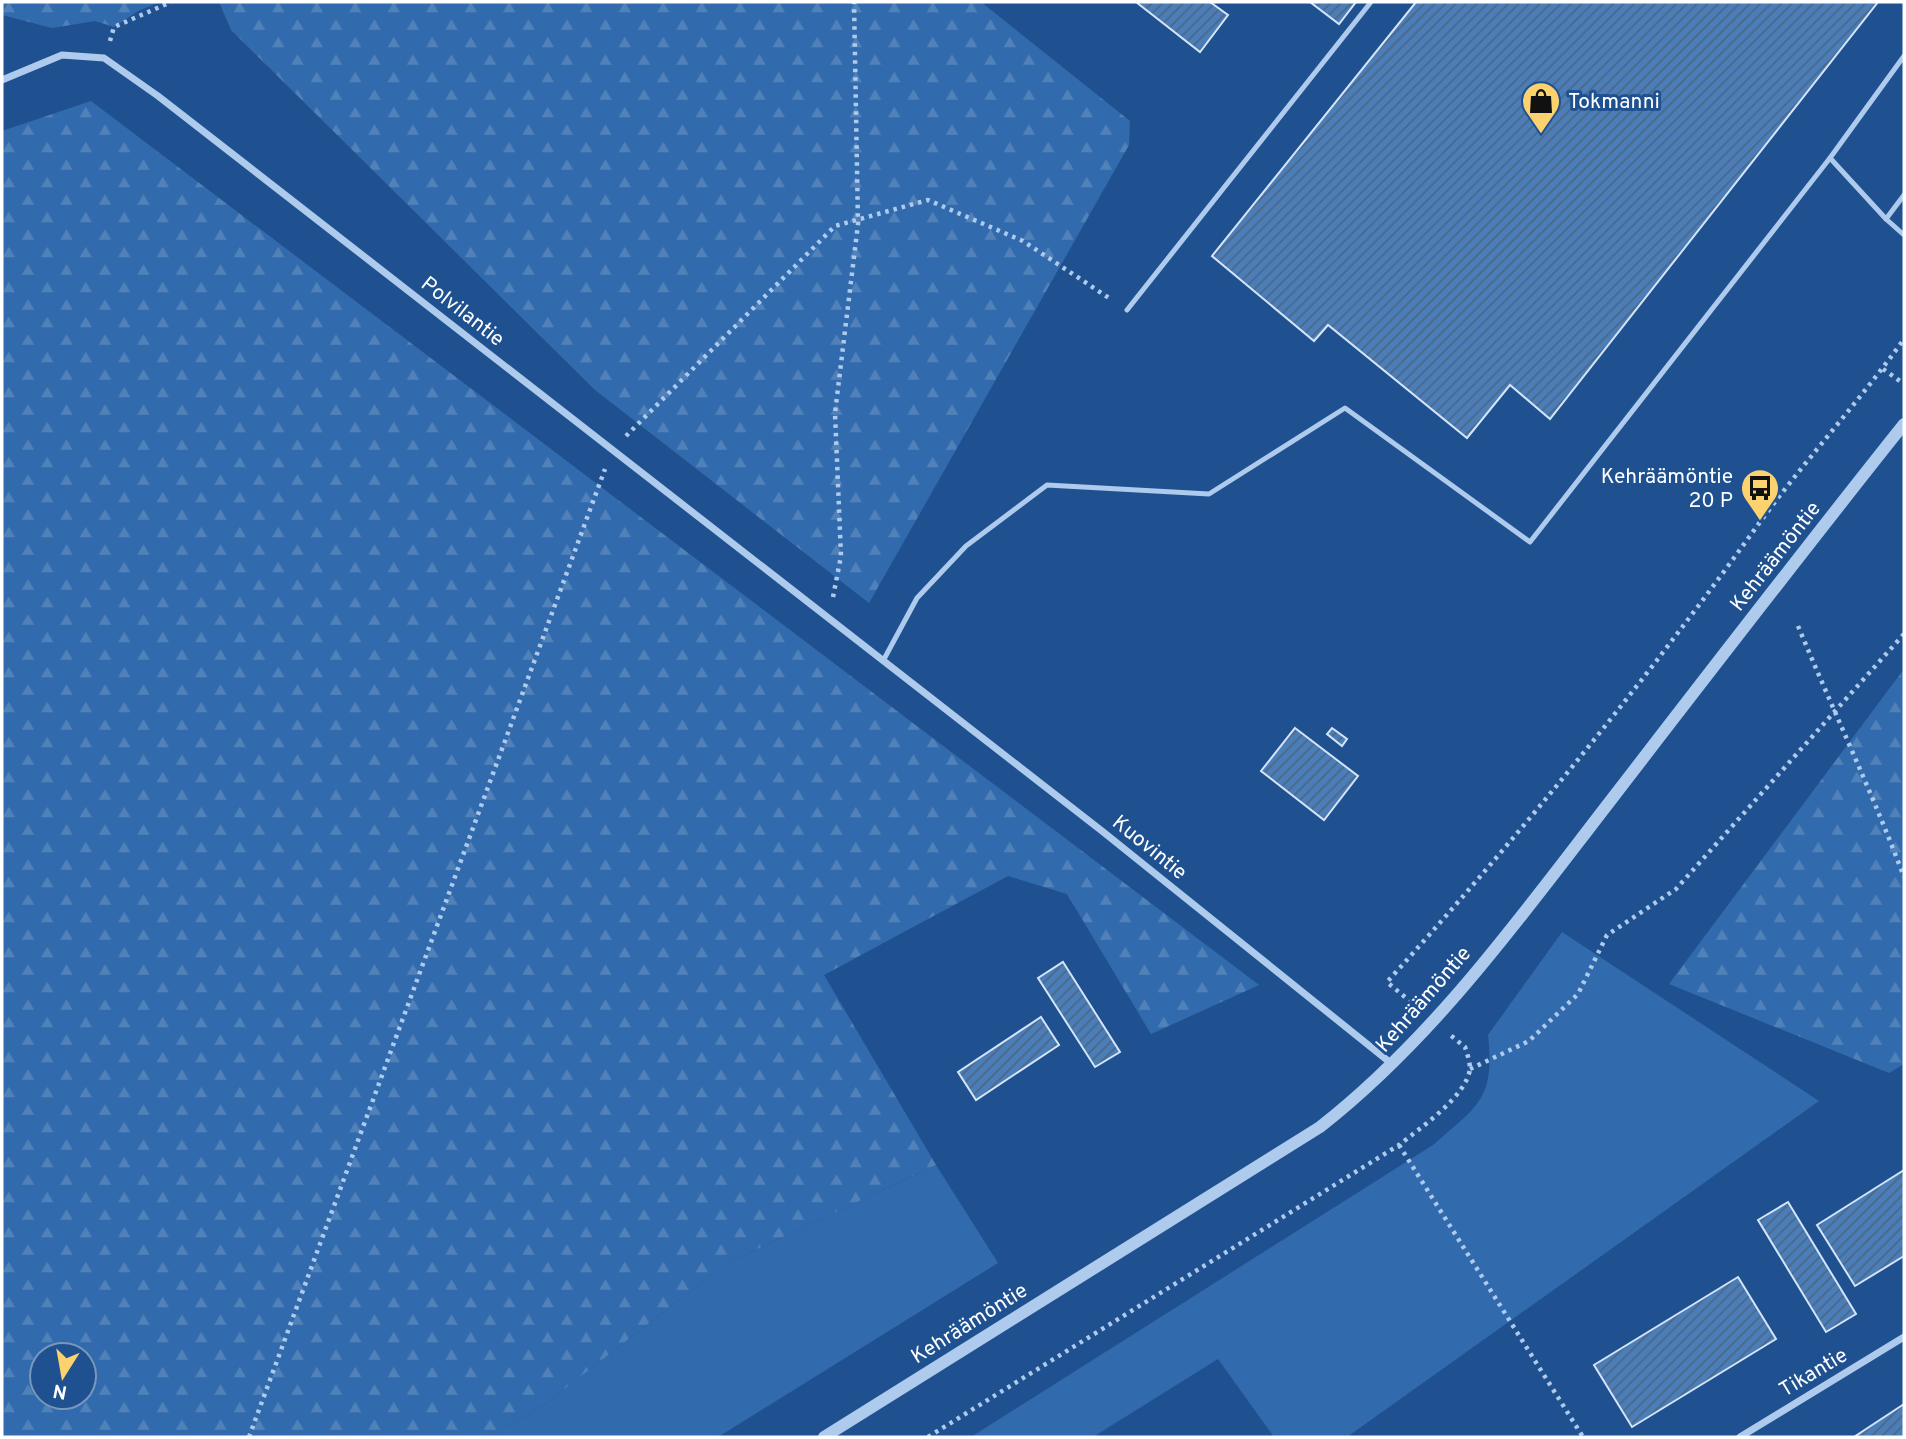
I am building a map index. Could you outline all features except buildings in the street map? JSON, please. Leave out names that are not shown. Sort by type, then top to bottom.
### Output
[{"type":"street","points":[[2,80],[62,55],[104,58]]},
{"type":"street","name":"Polvilantie","points":[[104,58],[158,96],[883,661]]},
{"type":"street","name":"Kehräämöntie","points":[[824,1437],[1320,1127],[1393,1065],[1433,1021],[1541,890],[1904,424]]},
{"type":"street","name":"Kuovintie","points":[[883,661],[1102,831],[1393,1065]]},
{"type":"street","name":"Tikantie","points":[[1740,1437],[1904,1337]]},
{"type":"lane","points":[[1127,310],[1371,2]]},
{"type":"lane","points":[[883,661],[917,598],[967,546],[1048,485],[1209,494],[1345,408],[1530,542],[1830,158],[1904,56]]},
{"type":"lane","points":[[1830,158],[1904,235]]},
{"type":"lane","points":[[1886,219],[1904,195]]},
{"type":"path","points":[[104,58],[114,27],[171,2]]},
{"type":"path","points":[[828,619],[841,556],[835,414],[857,219],[854,2]]},
{"type":"path","points":[[249,1437],[612,450],[835,226],[857,219],[928,200],[1023,241],[1127,310]]},
{"type":"path","points":[[928,1437],[1399,1145],[1446,1106],[1461,1086],[1469,1069],[1465,1047],[1387,982],[1482,876],[1609,723],[1760,522],[1904,339]]},
{"type":"path","points":[[1882,369],[1904,384]]},
{"type":"path","points":[[1798,626],[1833,711],[1872,792],[1904,877]]},
{"type":"path","points":[[1469,1069],[1529,1041],[1578,994],[1607,935],[1676,889],[1904,634]]},
{"type":"path","points":[[1399,1145],[1583,1437]]},
{"type":"green space","points":[[2,2],[160,2],[138,11],[114,27],[95,21],[52,28],[2,15]]},
{"type":"green space","points":[[219,2],[981,2],[1130,121],[1129,145],[869,603],[595,390],[231,30]]},
{"type":"green space","points":[[91,101],[1259,985],[1151,1034],[1067,894],[1008,876],[824,975],[936,1165],[725,1264],[548,1402],[489,1437],[2,1437],[2,131]]},
{"type":"green space","points":[[1904,669],[1904,1064],[1889,1073],[1669,984]]},
{"type":"green space","points":[[1562,932],[1819,1101],[1347,1437],[1274,1437],[1218,1359],[1093,1437],[971,1437],[1433,1145],[1462,1120],[1480,1099],[1489,1074],[1488,1035]]},
{"type":"green space","points":[[936,1165],[998,1263],[718,1437],[489,1437],[548,1402],[725,1264]]},
{"type":"place","name":"Tokmanni","points":[[1541,135]]},
{"type":"place","name":"Kehräämöntie 20 P","points":[[1760,522]]}]
